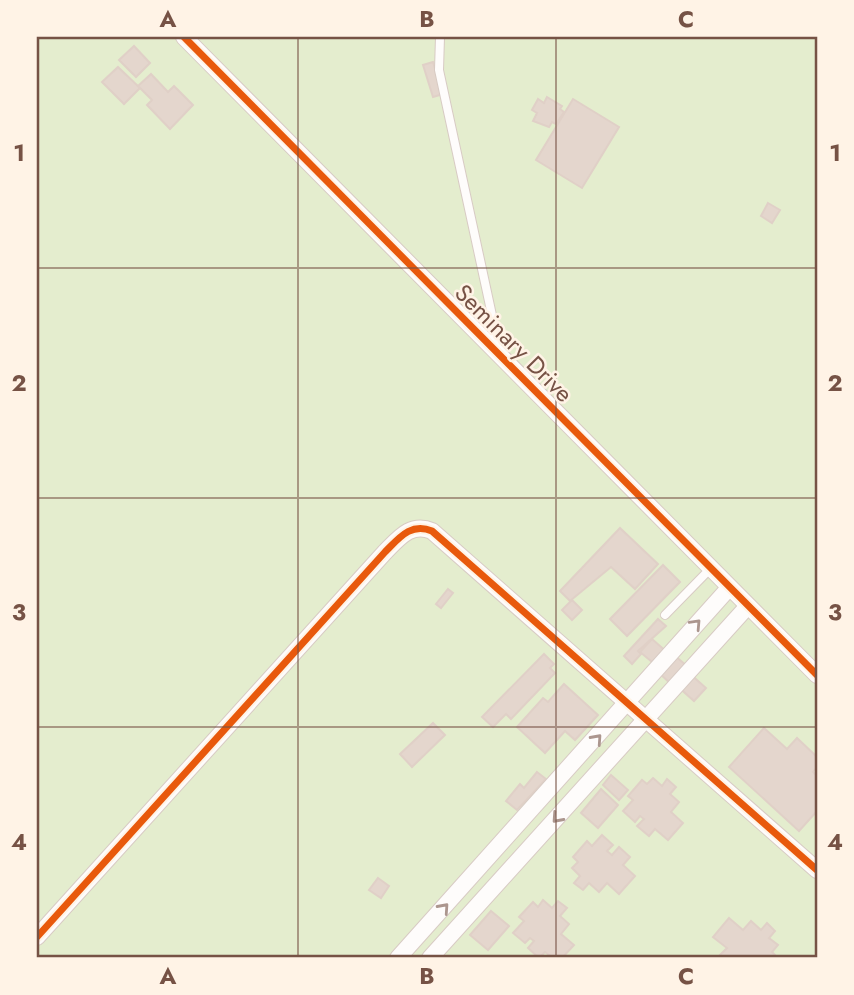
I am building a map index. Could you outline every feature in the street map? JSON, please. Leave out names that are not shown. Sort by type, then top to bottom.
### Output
[{"type":"street","name":"Seminary Drive","points":[[184,37],[817,675]]},
{"type":"street","points":[[37,936],[386,552],[404,533],[415,528],[432,531],[644,721],[817,870]]},
{"type":"street","points":[[398,958],[628,705],[641,685],[729,588]]},
{"type":"street","points":[[430,958],[747,607]]},
{"type":"lane","points":[[440,37],[439,70],[495,329],[495,351]]},
{"type":"lane","points":[[664,615],[710,569]]},
{"type":"green space","points":[[37,37],[817,37],[817,958],[37,958]]},
{"type":"building","points":[[134,46],[150,63],[136,77],[119,60]]},
{"type":"building","points":[[433,62],[443,94],[433,97],[423,65]]},
{"type":"building","points":[[118,67],[140,88],[124,104],[102,82]]},
{"type":"building","points":[[151,74],[168,92],[174,86],[193,105],[170,129],[147,105],[152,100],[138,86]]},
{"type":"building","points":[[547,97],[562,106],[560,109],[564,112],[556,124],[552,122],[549,127],[533,121],[537,113],[532,110],[538,99],[544,103]]},
{"type":"building","points":[[573,99],[619,127],[582,188],[536,160]]},
{"type":"building","points":[[768,203],[780,210],[772,223],[761,216]]},
{"type":"building","points":[[620,528],[658,564],[635,589],[611,567],[570,601],[560,591]]},
{"type":"building","points":[[663,565],[680,582],[627,636],[610,619]]},
{"type":"building","points":[[448,589],[453,593],[441,608],[436,604]]},
{"type":"building","points":[[572,600],[582,610],[572,620],[562,610]]},
{"type":"building","points":[[658,619],[666,626],[638,651],[641,654],[632,664],[624,656]]},
{"type":"building","points":[[652,639],[668,653],[657,666],[640,652]]},
{"type":"building","points":[[544,654],[554,664],[550,668],[555,673],[511,719],[506,714],[493,727],[482,717]]},
{"type":"building","points":[[674,655],[687,666],[671,684],[659,673]]},
{"type":"building","points":[[688,672],[706,688],[694,701],[676,685]]},
{"type":"building","points":[[564,684],[598,715],[575,740],[565,731],[545,753],[517,727],[543,698],[548,702]]},
{"type":"building","points":[[433,723],[445,735],[412,767],[400,754]]},
{"type":"building","points":[[764,728],[787,749],[797,738],[817,757],[817,767],[813,772],[817,776],[817,811],[799,831],[729,767]]},
{"type":"building","points":[[537,772],[546,779],[517,810],[506,801],[520,784],[524,788]]},
{"type":"building","points":[[611,775],[628,790],[619,800],[603,785]]},
{"type":"building","points":[[653,778],[662,786],[667,779],[676,787],[670,794],[679,802],[671,812],[683,823],[668,840],[655,829],[649,836],[637,826],[644,819],[640,816],[635,822],[623,811],[633,800],[628,796],[642,780],[647,784]]},
{"type":"building","points":[[601,789],[618,805],[598,828],[581,813]]},
{"type":"building","points":[[602,835],[613,845],[607,851],[612,855],[619,847],[630,857],[623,865],[635,876],[619,894],[607,883],[599,892],[589,883],[583,890],[574,883],[580,876],[572,868],[578,862],[573,857],[587,841],[592,846]]},
{"type":"building","points":[[378,878],[389,886],[381,898],[369,890]]},
{"type":"building","points":[[543,900],[552,908],[558,901],[567,908],[560,916],[569,924],[561,934],[574,945],[562,958],[553,958],[545,952],[539,958],[528,948],[534,941],[530,938],[525,943],[513,933],[524,921],[519,917],[533,902],[538,907]]},
{"type":"building","points":[[491,911],[509,926],[488,950],[470,935]]},
{"type":"building","points":[[729,918],[743,930],[751,921],[761,930],[767,923],[775,931],[769,938],[778,945],[772,952],[776,956],[724,958],[720,955],[727,948],[713,937]]},
{"type":"cycle path","points":[[184,37],[817,675]]},
{"type":"cycle path","points":[[37,937],[385,552],[406,533],[418,529],[432,531],[817,870]]}]
